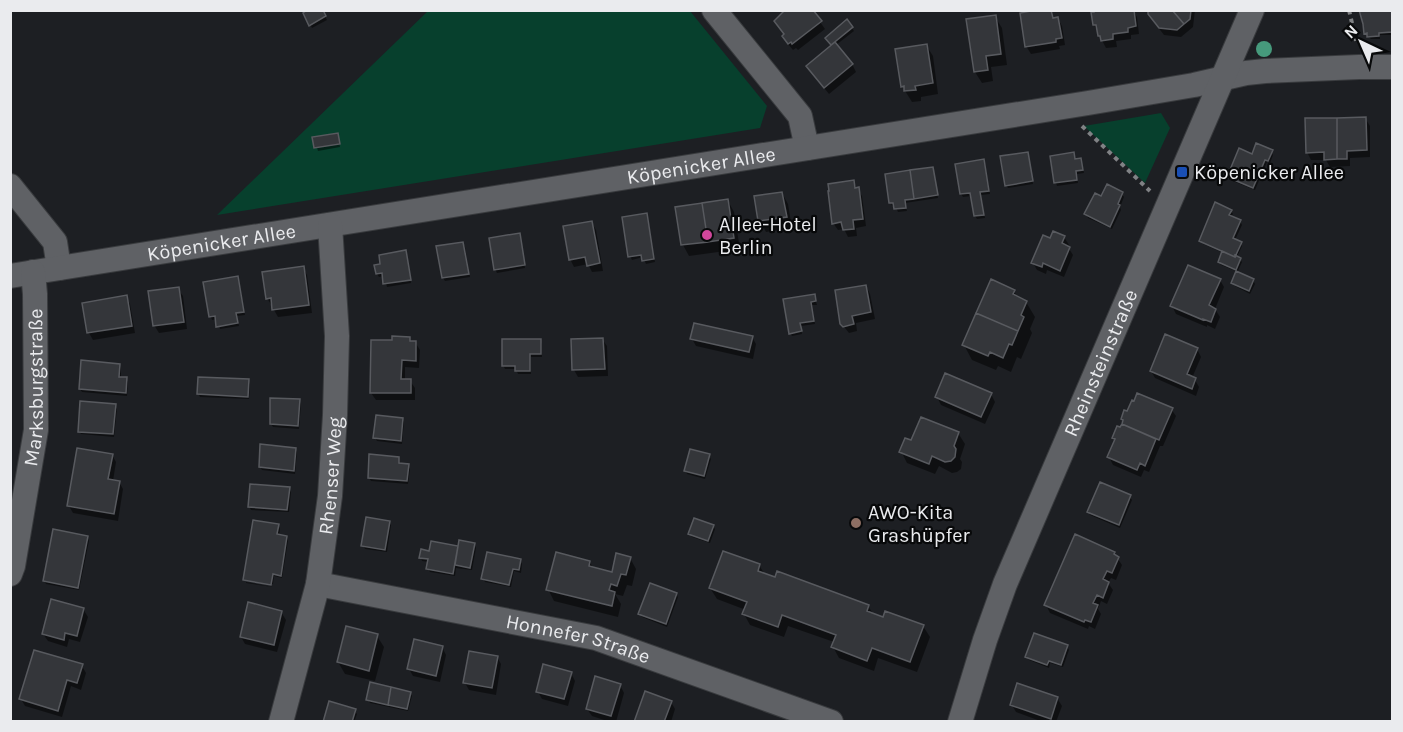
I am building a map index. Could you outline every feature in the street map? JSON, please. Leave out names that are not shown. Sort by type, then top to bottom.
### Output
[{"type":"street","points":[[714,10],[800,116],[807,148]]},
{"type":"street","name":"Rheinsteinstraße","points":[[960,722],[1005,584],[1252,10]]},
{"type":"street","name":"Köpenicker Allee","points":[[22,274],[1078,104],[1246,73],[1392,67]]},
{"type":"street","points":[[10,186],[56,242],[59,268]]},
{"type":"street","name":"Rhenser Weg","points":[[281,722],[318,584],[330,496],[337,336],[330,225]]},
{"type":"street","name":"Marksburgstraße","points":[[10,574],[36,430],[35,294],[22,274]]},
{"type":"street","name":"Honnefer Straße","points":[[318,584],[596,638],[831,722]]},
{"type":"path","points":[[1349,10],[1359,51],[1359,67]]},
{"type":"path","points":[[1078,104],[1082,125],[1167,206]]},
{"type":"green space","points":[[428,11],[690,11],[767,106],[760,128],[217,215]]},
{"type":"green space","points":[[1161,113],[1170,128],[1145,183],[1084,126]]},
{"type":"building","points":[[307,10],[323,10],[326,16],[309,26],[303,13]]},
{"type":"building","points":[[785,10],[813,10],[822,21],[792,44],[791,42],[788,44],[774,21]]},
{"type":"building","points":[[1051,10],[1053,18],[1058,17],[1062,38],[1056,39],[1056,42],[1025,47],[1020,13]]},
{"type":"building","points":[[1094,10],[1134,10],[1136,26],[1128,28],[1128,32],[1113,34],[1113,39],[1101,41],[1096,25],[1093,25],[1091,12]]},
{"type":"building","points":[[1148,10],[1172,10],[1184,24],[1177,30],[1159,28],[1148,14]]},
{"type":"building","points":[[1172,10],[1191,10],[1190,19],[1184,24]]},
{"type":"building","points":[[1359,10],[1392,10],[1392,32],[1367,37],[1367,33],[1364,34]]},
{"type":"building","points":[[996,15],[1001,54],[986,56],[988,70],[974,72],[966,19]]},
{"type":"building","points":[[847,19],[853,27],[831,45],[825,38]]},
{"type":"building","points":[[835,42],[853,64],[824,88],[806,66]]},
{"type":"building","points":[[927,44],[933,83],[915,86],[916,90],[904,91],[904,86],[901,87],[895,49]]},
{"type":"building","points":[[1366,117],[1367,150],[1347,151],[1347,159],[1337,159],[1337,118]]},
{"type":"building","points":[[1305,118],[1337,118],[1337,159],[1324,160],[1324,152],[1306,153]]},
{"type":"building","points":[[338,133],[340,144],[314,148],[312,137]]},
{"type":"building","points":[[1256,143],[1273,150],[1268,161],[1265,160],[1253,188],[1227,177],[1239,148],[1252,154]]},
{"type":"building","points":[[1028,152],[1033,181],[1005,186],[1000,156]]},
{"type":"building","points":[[1074,152],[1075,159],[1081,158],[1083,170],[1076,171],[1077,180],[1054,183],[1050,156]]},
{"type":"building","points":[[984,159],[989,191],[980,192],[984,215],[974,216],[970,193],[960,194],[955,164]]},
{"type":"building","points":[[933,167],[938,195],[914,199],[910,170]]},
{"type":"building","points":[[910,170],[914,199],[905,200],[906,208],[894,209],[893,203],[889,203],[885,174]]},
{"type":"building","points":[[854,180],[855,188],[859,187],[863,219],[853,220],[854,229],[843,230],[841,222],[832,224],[828,184]]},
{"type":"building","points":[[1107,184],[1123,192],[1110,227],[1084,214],[1095,193],[1101,196]]},
{"type":"building","points":[[782,192],[787,217],[758,221],[754,196]]},
{"type":"building","points":[[728,199],[734,238],[708,242],[702,203]]},
{"type":"building","points":[[1215,202],[1232,210],[1229,215],[1241,220],[1233,238],[1242,242],[1235,257],[1199,241]]},
{"type":"building","points":[[702,203],[708,242],[681,245],[675,207]]},
{"type":"building","points":[[647,213],[654,259],[642,261],[641,255],[628,257],[622,217]]},
{"type":"building","points":[[592,221],[600,263],[587,266],[585,257],[569,260],[563,226]]},
{"type":"building","points":[[1053,231],[1065,236],[1062,243],[1070,247],[1060,271],[1043,263],[1042,267],[1031,263],[1043,235],[1050,238]]},
{"type":"building","points":[[520,233],[525,265],[494,270],[489,238]]},
{"type":"building","points":[[463,242],[469,274],[442,278],[436,246]]},
{"type":"building","points":[[406,250],[411,280],[383,284],[382,273],[376,274],[374,265],[380,264],[379,255]]},
{"type":"building","points":[[1222,251],[1241,258],[1236,270],[1218,262]]},
{"type":"building","points":[[1188,265],[1221,279],[1209,305],[1216,309],[1211,322],[1170,306]]},
{"type":"building","points":[[304,266],[309,305],[272,310],[271,298],[266,299],[262,272]]},
{"type":"building","points":[[1236,271],[1254,279],[1249,291],[1231,283]]},
{"type":"building","points":[[238,276],[244,312],[236,313],[238,323],[216,327],[215,316],[209,317],[203,282]]},
{"type":"building","points":[[991,279],[1015,290],[1013,294],[1027,301],[1018,331],[976,313]]},
{"type":"building","points":[[866,285],[871,312],[852,316],[854,324],[843,327],[840,324],[835,290]]},
{"type":"building","points":[[179,287],[184,322],[153,326],[148,291]]},
{"type":"building","points":[[815,294],[816,301],[811,302],[814,321],[800,323],[802,331],[789,334],[783,299]]},
{"type":"building","points":[[127,295],[132,326],[87,333],[82,303]]},
{"type":"building","points":[[976,313],[1018,331],[1003,358],[990,352],[988,356],[962,345]]},
{"type":"building","points":[[694,323],[753,336],[749,352],[690,339]]},
{"type":"building","points":[[1165,334],[1198,348],[1187,374],[1196,378],[1192,389],[1150,371]]},
{"type":"building","points":[[392,336],[410,337],[410,341],[416,341],[416,361],[402,360],[401,379],[411,379],[411,393],[370,393],[371,340],[392,340]]},
{"type":"building","points":[[603,338],[605,369],[572,370],[571,339]]},
{"type":"building","points":[[502,339],[541,339],[541,354],[530,354],[530,371],[515,371],[515,366],[502,366]]},
{"type":"building","points":[[81,360],[120,364],[119,377],[127,377],[126,393],[79,389]]},
{"type":"building","points":[[945,373],[992,393],[981,417],[935,397]]},
{"type":"building","points":[[198,377],[249,379],[248,397],[197,394]]},
{"type":"building","points":[[1137,393],[1173,408],[1159,440],[1122,424],[1124,410],[1127,411]]},
{"type":"building","points":[[270,398],[300,399],[298,426],[270,424]]},
{"type":"building","points":[[80,401],[116,404],[113,434],[78,432]]},
{"type":"building","points":[[376,415],[403,418],[401,441],[373,438]]},
{"type":"building","points":[[921,417],[959,432],[954,446],[955,457],[951,461],[945,462],[932,456],[929,464],[899,452],[905,438],[911,440]]},
{"type":"building","points":[[1122,424],[1156,439],[1145,466],[1140,463],[1137,470],[1107,457],[1115,439],[1112,438],[1117,426],[1120,427]]},
{"type":"building","points":[[260,444],[296,448],[294,471],[259,467]]},
{"type":"building","points":[[77,448],[113,454],[108,479],[120,481],[114,514],[67,506]]},
{"type":"building","points":[[690,449],[710,454],[704,476],[684,471]]},
{"type":"building","points":[[369,454],[399,457],[399,463],[409,464],[407,481],[368,478]]},
{"type":"building","points":[[1100,482],[1131,495],[1119,525],[1087,512]]},
{"type":"building","points":[[250,484],[290,487],[287,510],[248,507]]},
{"type":"building","points":[[366,517],[390,521],[385,550],[361,546]]},
{"type":"building","points":[[694,518],[714,525],[708,541],[688,534]]},
{"type":"building","points":[[253,520],[279,524],[277,534],[287,536],[281,576],[273,574],[271,585],[243,580]]},
{"type":"building","points":[[53,529],[88,536],[78,588],[43,581]]},
{"type":"building","points":[[1075,534],[1115,552],[1114,554],[1119,557],[1112,573],[1107,571],[1103,579],[1109,582],[1103,598],[1097,595],[1093,603],[1098,605],[1091,622],[1085,620],[1084,622],[1044,605]]},
{"type":"building","points":[[459,540],[475,543],[470,568],[455,565]]},
{"type":"building","points":[[431,541],[458,546],[453,574],[426,569],[428,559],[419,558],[421,549],[429,551]]},
{"type":"building","points":[[723,551],[760,564],[758,571],[775,577],[777,571],[869,605],[867,611],[883,617],[885,611],[924,625],[910,662],[872,648],[867,661],[831,647],[836,635],[782,615],[778,627],[742,614],[747,602],[709,588]]},
{"type":"building","points":[[487,552],[521,559],[519,570],[513,569],[509,585],[481,579]]},
{"type":"building","points":[[556,552],[590,561],[589,566],[612,572],[616,553],[631,557],[626,575],[621,574],[617,586],[611,584],[609,590],[615,592],[612,606],[546,590]]},
{"type":"building","points":[[650,583],[677,593],[666,624],[638,614]]},
{"type":"building","points":[[51,599],[84,608],[77,636],[65,633],[64,640],[42,634]]},
{"type":"building","points":[[248,602],[282,611],[274,645],[240,637]]},
{"type":"building","points":[[346,626],[378,634],[369,671],[337,662]]},
{"type":"building","points":[[1034,633],[1068,645],[1061,665],[1049,661],[1047,665],[1025,657]]},
{"type":"building","points":[[414,639],[443,646],[436,676],[407,669]]},
{"type":"building","points":[[34,650],[83,664],[77,683],[67,680],[58,711],[19,699]]},
{"type":"building","points":[[469,651],[498,656],[492,688],[463,683]]},
{"type":"building","points":[[543,664],[572,672],[564,699],[536,692]]},
{"type":"building","points":[[595,676],[621,684],[611,716],[586,709]]},
{"type":"building","points":[[370,682],[391,687],[388,705],[366,700]]},
{"type":"building","points":[[1017,683],[1058,697],[1051,719],[1010,705]]},
{"type":"building","points":[[391,687],[411,692],[407,709],[388,705]]},
{"type":"building","points":[[645,691],[672,701],[664,722],[634,722]]},
{"type":"building","points":[[329,701],[356,709],[352,722],[323,722]]},
{"type":"place","name":"Köpenicker Allee","points":[[1182,172]]},
{"type":"place","name":"Allee-Hotel Berlin","points":[[707,235]]},
{"type":"place","name":"AWO-Kita Grashüpfer","points":[[856,523]]}]
